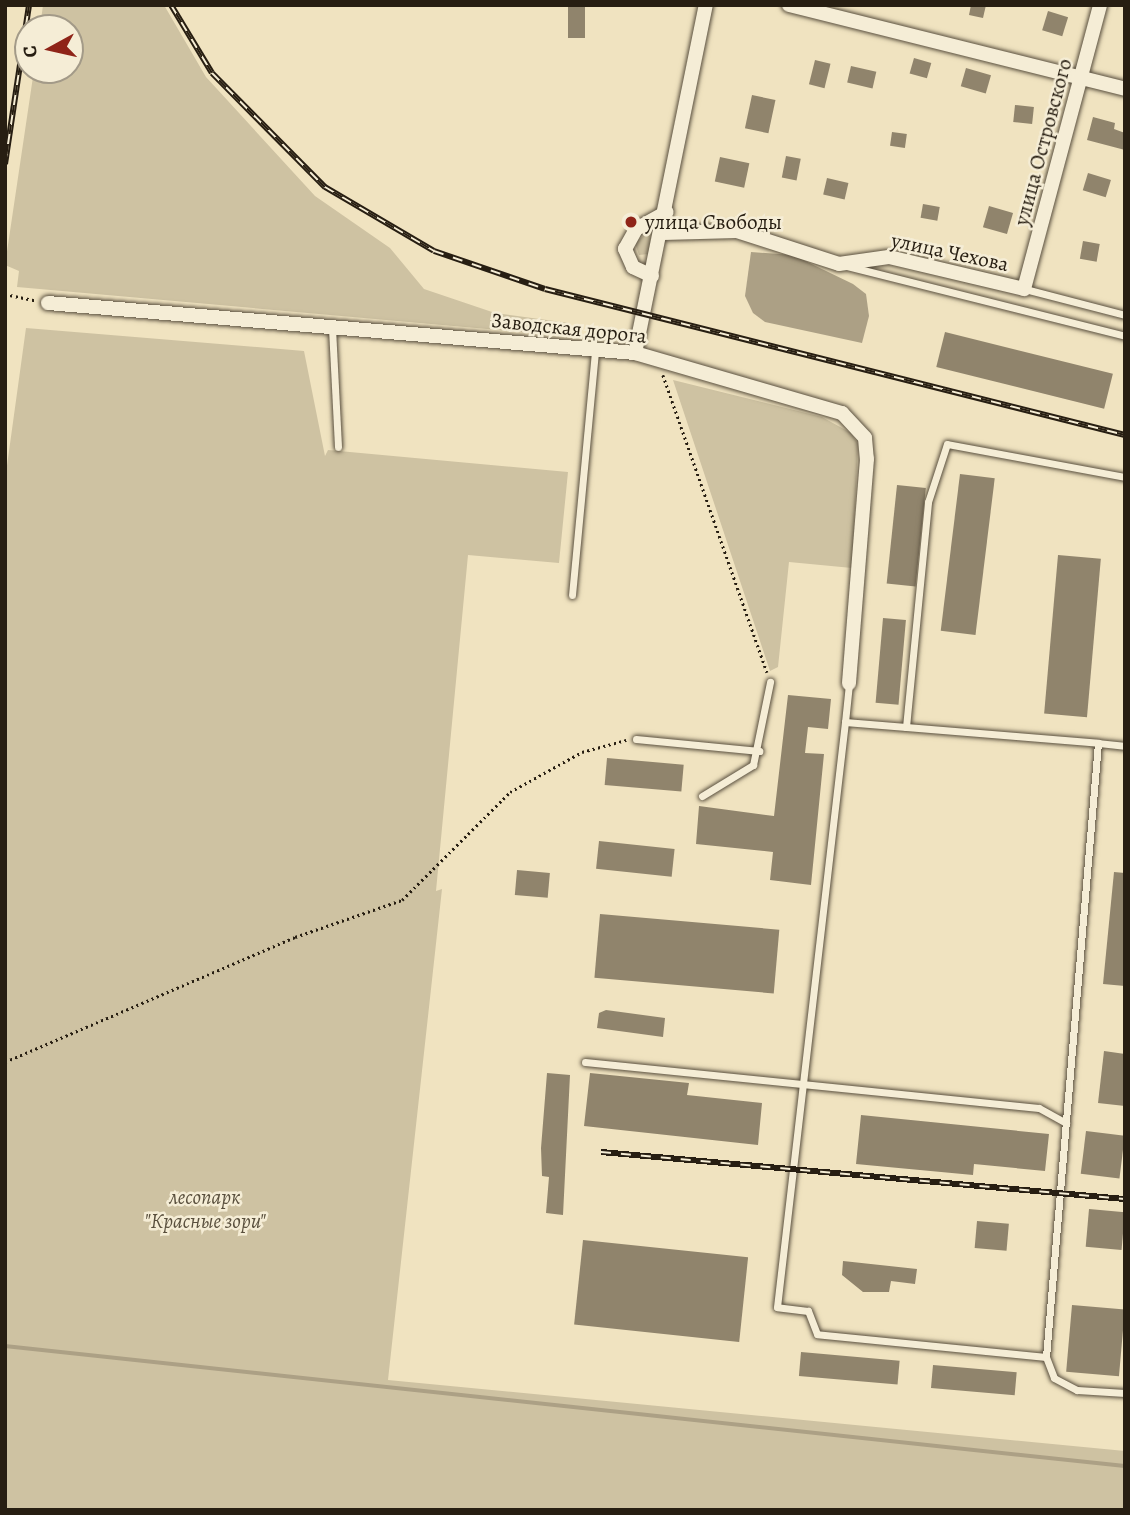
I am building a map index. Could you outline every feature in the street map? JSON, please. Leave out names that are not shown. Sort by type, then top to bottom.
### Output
[{"type":"street","points":[[635,353],[663,233],[706,5]]},
{"type":"street","points":[[789,5],[1125,89]]},
{"type":"street","name":"улица Островского","points":[[1024,289],[1083,78],[1100,5]]},
{"type":"street","points":[[652,276],[634,267],[625,249],[636,229],[667,212]]},
{"type":"street","name":"улица Чехова","points":[[663,233],[737,230],[839,264],[889,257],[1024,289]]},
{"type":"street","name":"Заводская дорога","points":[[41,301],[635,353],[827,408],[857,423],[867,459],[849,682]]},
{"type":"lane","points":[[839,264],[1125,336]]},
{"type":"lane","points":[[1024,289],[1125,315]]},
{"type":"lane","points":[[332,328],[338,447]]},
{"type":"lane","points":[[572,595],[595,349]]},
{"type":"lane","points":[[906,727],[928,502],[947,444],[1125,477]]},
{"type":"lane","points":[[702,796],[753,765],[759,751],[770,682]]},
{"type":"lane","points":[[849,682],[800,1082],[777,1307],[808,1311],[817,1334],[1046,1357]]},
{"type":"lane","points":[[845,722],[1125,747]]},
{"type":"lane","points":[[636,739],[759,751]]},
{"type":"lane","points":[[1098,743],[1046,1357],[1054,1378],[1077,1390],[1125,1393]]},
{"type":"lane","points":[[585,1062],[1039,1108],[1066,1123]]},
{"type":"path","points":[[5,294],[41,301]]},
{"type":"path","points":[[657,359],[770,682]]},
{"type":"path","points":[[5,1062],[295,937],[402,900],[510,792],[582,752],[636,739]]},
{"type":"green space","points":[[43,5],[164,5],[206,77],[315,196],[390,248],[424,289],[495,313],[569,323],[566,336],[17,287],[19,271],[5,265],[32,84],[84,84],[84,14],[42,14]]},
{"type":"green space","points":[[654,227],[649,254],[639,255],[635,243]]},
{"type":"green space","name":"лесопарк \"Красные зори\"","points":[[26,328],[304,351],[325,456],[328,450],[568,472],[559,563],[468,555],[436,891],[442,889],[388,1380],[1125,1451],[1125,1510],[5,1510],[5,480]]},
{"type":"green space","points":[[673,380],[822,417],[851,433],[858,444],[852,568],[789,562],[778,667],[770,671]]},
{"type":"shaded area","points":[[751,252],[793,255],[853,284],[866,294],[869,316],[862,343],[765,322],[753,313],[745,296]]},
{"type":"building","points":[[568,5],[585,5],[585,38],[568,38]]},
{"type":"building","points":[[971,5],[986,5],[983,18],[969,15]]},
{"type":"building","points":[[1048,11],[1068,17],[1062,36],[1042,30]]},
{"type":"building","points":[[914,58],[931,63],[927,78],[910,73]]},
{"type":"building","points":[[815,60],[831,64],[824,88],[809,84]]},
{"type":"building","points":[[851,66],[876,72],[873,88],[847,83]]},
{"type":"building","points":[[966,68],[991,75],[986,93],[961,86]]},
{"type":"building","points":[[752,95],[775,100],[768,133],[745,128]]},
{"type":"building","points":[[1015,105],[1034,107],[1032,124],[1013,122]]},
{"type":"building","points":[[1093,117],[1115,123],[1114,129],[1125,133],[1125,150],[1087,140]]},
{"type":"building","points":[[892,132],[907,134],[905,148],[890,146]]},
{"type":"building","points":[[786,156],[801,159],[797,180],[782,178]]},
{"type":"building","points":[[720,157],[749,163],[744,188],[715,181]]},
{"type":"building","points":[[1088,173],[1111,180],[1106,197],[1083,190]]},
{"type":"building","points":[[827,178],[848,183],[845,200],[823,195]]},
{"type":"building","points":[[923,204],[940,207],[937,221],[921,218]]},
{"type":"building","points":[[989,206],[1013,213],[1007,234],[983,227]]},
{"type":"building","points":[[1083,241],[1100,244],[1097,262],[1080,259]]},
{"type":"building","points":[[945,332],[1113,374],[1104,409],[936,367]]},
{"type":"building","points":[[960,474],[995,478],[975,635],[941,631]]},
{"type":"building","points":[[897,485],[926,488],[915,586],[887,583]]},
{"type":"building","points":[[1058,555],[1101,559],[1087,717],[1044,713]]},
{"type":"building","points":[[883,618],[906,620],[899,705],[876,703]]},
{"type":"building","points":[[788,695],[831,699],[828,729],[808,727],[805,753],[824,754],[811,885],[770,880],[773,852],[696,844],[699,806],[774,816]]},
{"type":"building","points":[[607,758],[684,765],[681,792],[605,785]]},
{"type":"building","points":[[599,841],[675,849],[672,877],[596,869]]},
{"type":"building","points":[[517,870],[550,873],[548,898],[515,895]]},
{"type":"building","points":[[1114,872],[1125,873],[1125,986],[1103,984]]},
{"type":"building","points":[[600,914],[779,930],[774,993],[594,978]]},
{"type":"building","points":[[606,1010],[665,1018],[663,1037],[597,1028],[599,1013]]},
{"type":"building","points":[[1104,1051],[1125,1054],[1125,1106],[1098,1103]]},
{"type":"building","points":[[547,1073],[570,1075],[563,1215],[546,1213],[549,1177],[542,1176],[541,1148]]},
{"type":"building","points":[[590,1073],[689,1083],[687,1095],[762,1103],[758,1145],[584,1126]]},
{"type":"building","points":[[861,1115],[1049,1134],[1045,1171],[974,1164],[973,1175],[856,1164]]},
{"type":"building","points":[[1086,1131],[1125,1136],[1119,1178],[1081,1174]]},
{"type":"building","points":[[1089,1209],[1125,1212],[1122,1250],[1086,1247]]},
{"type":"building","points":[[977,1221],[1009,1224],[1007,1251],[975,1248]]},
{"type":"building","points":[[583,1240],[748,1257],[739,1342],[574,1325]]},
{"type":"building","points":[[843,1261],[917,1269],[915,1284],[891,1281],[889,1292],[863,1292],[842,1275]]},
{"type":"building","points":[[1072,1305],[1125,1310],[1119,1376],[1066,1372]]},
{"type":"building","points":[[801,1352],[900,1361],[898,1385],[799,1376]]},
{"type":"building","points":[[933,1365],[1017,1372],[1015,1395],[931,1388]]},
{"type":"waterway","points":[[5,1346],[1125,1466]]},
{"type":"railway","points":[[5,164],[29,5]]},
{"type":"railway","points":[[171,5],[212,73],[325,187],[434,251],[545,289],[1125,435]]},
{"type":"railway","points":[[601,1152],[1125,1199]]},
{"type":"place","name":"улица Свободы","points":[[631,222]]}]
